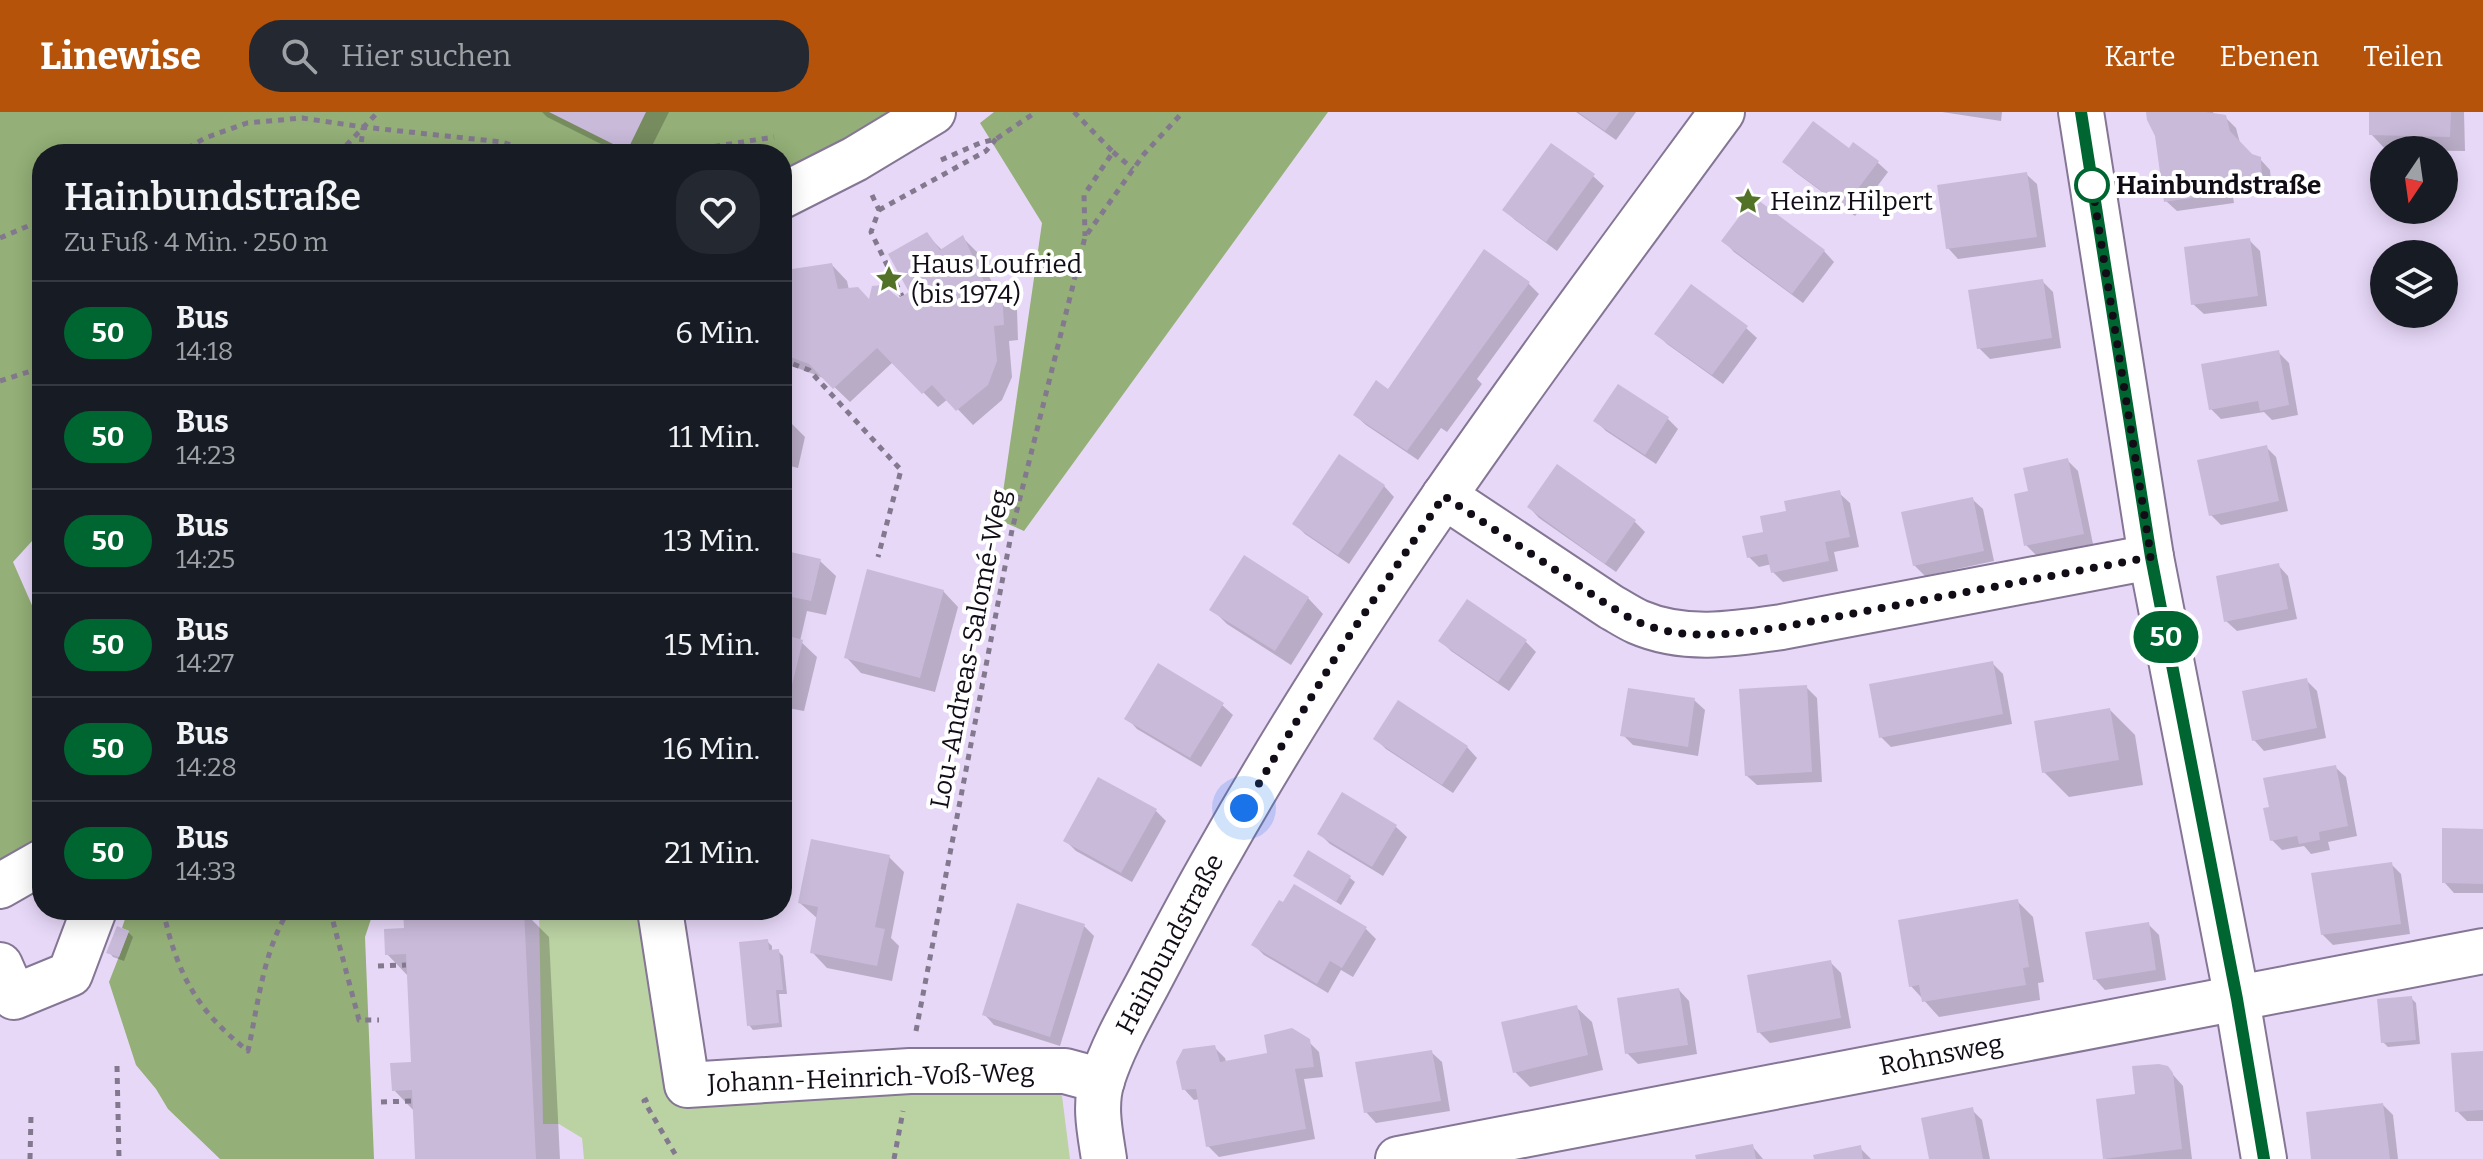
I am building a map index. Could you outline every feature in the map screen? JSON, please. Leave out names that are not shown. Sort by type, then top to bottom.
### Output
[{"type":"street","points":[[792,191],[855,159],[933,112]]},
{"type":"street","name":"Hainbundstraße","points":[[1104,1159],[1097,1106],[1102,1081],[1116,1043],[1256,785],[1343,645],[1502,411],[1722,112]]},
{"type":"street","points":[[2081,112],[2151,557],[2237,999],[2264,1159]]},
{"type":"street","points":[[1444,496],[1611,607],[1639,623],[1681,634],[1724,635],[1782,627],[2151,557]]},
{"type":"street","points":[[0,886],[32,868]]},
{"type":"street","points":[[7,981],[70,974],[90,920]]},
{"type":"street","name":"Johann-Heinrich-Voß-Weg","points":[[662,920],[687,1085],[910,1071],[1065,1071],[1102,1081]]},
{"type":"street","name":"Rohnsweg","points":[[1398,1159],[2483,951]]},
{"type":"path","points":[[347,144],[378,112]]},
{"type":"path","points":[[902,296],[871,232],[877,207],[986,151],[996,139],[1036,112]]},
{"type":"path","points":[[1074,112],[1133,169]]},
{"type":"path","name":"Lou-Andreas-Salomé-Weg","points":[[1085,237],[1144,154],[1183,112]]},
{"type":"path","points":[[194,144],[247,123],[302,118],[508,144]]},
{"type":"path","points":[[361,144],[363,127]]},
{"type":"path","points":[[730,144],[774,137]]},
{"type":"path","name":"Lou-Andreas-Salomé-Weg","points":[[910,1071],[1012,530],[1085,237],[1084,195],[1113,152]]},
{"type":"path","points":[[0,238],[32,224]]},
{"type":"path","points":[[792,364],[809,370],[901,470],[878,557]]},
{"type":"path","points":[[0,381],[32,370]]},
{"type":"path","points":[[166,920],[174,954],[196,997],[216,1023],[248,1051],[267,966],[282,920]]},
{"type":"path","points":[[331,920],[359,1020],[379,1020]]},
{"type":"path","points":[[378,966],[406,965]]},
{"type":"path","points":[[117,1066],[119,1159]]},
{"type":"path","points":[[381,1102],[412,1101]]},
{"type":"path","points":[[644,1101],[678,1159]]},
{"type":"path","points":[[30,1159],[31,1115]]},
{"type":"green space","points":[[0,112],[903,112],[792,171],[792,144],[32,144],[32,541],[13,562],[32,605],[32,841],[0,860]]},
{"type":"green space","points":[[994,112],[1328,112],[1024,531],[999,520],[1042,223],[980,123]]},
{"type":"green space","points":[[125,920],[371,920],[365,937],[374,1159],[220,1159],[168,1109],[136,1065],[109,982],[129,931],[122,928]]},
{"type":"green space","points":[[539,920],[652,920],[683,1097],[1052,1085],[1062,1096],[1070,1159],[584,1159],[582,1138],[559,1124],[543,1124]]},
{"type":"building","points":[[549,112],[646,112],[630,144],[613,144]]},
{"type":"building","points":[[1578,112],[1619,112],[1605,131]]},
{"type":"building","points":[[2146,112],[2226,115],[2230,131],[2252,154],[2261,157],[2262,182],[2224,187],[2225,193],[2164,202],[2155,136]]},
{"type":"building","points":[[2369,112],[2451,112],[2450,136],[2369,135]]},
{"type":"building","points":[[1813,121],[1849,148],[1853,142],[1879,161],[1844,207],[1782,162]]},
{"type":"building","points":[[1551,143],[1595,174],[1546,242],[1502,210]]},
{"type":"building","points":[[2027,172],[2037,237],[1946,249],[1937,185]]},
{"type":"building","points":[[1754,197],[1825,250],[1792,294],[1721,241]]},
{"type":"building","points":[[927,232],[940,250],[963,235],[990,294],[1002,293],[1004,325],[994,326],[997,361],[988,385],[956,411],[932,385],[922,394],[877,348],[833,389],[809,364],[792,358],[792,269],[832,263],[838,289],[858,287],[869,299],[872,286],[883,285],[899,298],[909,292],[888,254]]},
{"type":"building","points":[[2250,238],[2258,296],[2191,305],[2184,247]]},
{"type":"building","points":[[1484,249],[1530,282],[1407,451],[1353,415],[1376,380],[1388,389]]},
{"type":"building","points":[[2043,279],[2052,338],[1977,349],[1968,290]]},
{"type":"building","points":[[1691,284],[1748,326],[1712,375],[1654,334]]},
{"type":"building","points":[[2279,350],[2289,405],[2260,411],[2258,401],[2209,410],[2201,364]]},
{"type":"building","points":[[1618,384],[1669,417],[1645,455],[1593,421]]},
{"type":"building","points":[[2267,445],[2279,501],[2209,516],[2197,460]]},
{"type":"building","points":[[1339,454],[1385,485],[1338,555],[1292,524]]},
{"type":"building","points":[[2068,458],[2084,534],[2024,546],[2014,494],[2028,491],[2023,468]]},
{"type":"building","points":[[1557,464],[1636,520],[1605,564],[1527,507]]},
{"type":"building","points":[[1840,490],[1850,537],[1825,542],[1829,561],[1771,573],[1767,554],[1747,558],[1742,536],[1763,532],[1760,516],[1786,511],[1784,501]]},
{"type":"building","points":[[1973,497],[1984,551],[1913,566],[1901,512]]},
{"type":"building","points":[[792,552],[821,559],[811,601],[792,597]]},
{"type":"building","points":[[1244,555],[1309,597],[1275,651],[1209,610]]},
{"type":"building","points":[[2279,563],[2288,609],[2224,622],[2216,576]]},
{"type":"building","points":[[867,569],[944,590],[920,678],[844,658]]},
{"type":"building","points":[[1467,599],[1527,640],[1498,682],[1438,641]]},
{"type":"building","points":[[792,637],[803,640],[792,685]]},
{"type":"building","points":[[1993,661],[2003,714],[1879,738],[1869,684]]},
{"type":"building","points":[[1158,663],[1224,703],[1190,758],[1124,719]]},
{"type":"building","points":[[2307,678],[2317,728],[2252,741],[2242,691]]},
{"type":"building","points":[[1807,685],[1812,772],[1745,776],[1739,689]]},
{"type":"building","points":[[1628,688],[1695,698],[1688,747],[1620,736]]},
{"type":"building","points":[[1398,700],[1468,746],[1442,785],[1373,739]]},
{"type":"building","points":[[2110,708],[2119,760],[2042,773],[2034,721]]},
{"type":"building","points":[[2336,765],[2348,826],[2319,832],[2320,840],[2299,844],[2297,836],[2270,841],[2263,808],[2269,807],[2263,778]]},
{"type":"building","points":[[1098,777],[1157,809],[1121,873],[1063,841]]},
{"type":"building","points":[[1342,792],[1397,825],[1372,867],[1317,834]]},
{"type":"building","points":[[2442,828],[2483,829],[2483,884],[2442,883]]},
{"type":"building","points":[[811,839],[890,855],[875,927],[885,929],[877,966],[810,953],[818,907],[798,903]]},
{"type":"building","points":[[1308,850],[1351,876],[1336,902],[1293,876]]},
{"type":"building","points":[[2392,862],[2401,924],[2321,935],[2311,873]]},
{"type":"building","points":[[1294,884],[1367,927],[1342,968],[1330,961],[1317,984],[1251,945],[1279,900],[1283,902]]},
{"type":"building","points":[[2018,899],[2029,967],[2023,968],[2026,985],[1922,1002],[1919,985],[1909,987],[1898,920]]},
{"type":"building","points":[[1017,903],[1085,924],[1050,1037],[982,1015]]},
{"type":"building","points":[[404,920],[524,920],[536,1159],[415,1159],[412,1090],[392,1091],[390,1063],[411,1062],[406,954],[385,955],[384,929],[404,928]]},
{"type":"building","points":[[2149,922],[2156,970],[2093,980],[2085,932]]},
{"type":"building","points":[[117,926],[129,931],[119,957],[106,953]]},
{"type":"building","points":[[768,939],[769,950],[779,949],[783,990],[776,990],[779,1023],[747,1026],[739,942]]},
{"type":"building","points":[[1831,960],[1841,1018],[1757,1033],[1747,975]]},
{"type":"building","points":[[1679,988],[1688,1045],[1625,1054],[1617,998]]},
{"type":"building","points":[[2412,996],[2416,1040],[2381,1043],[2377,999]]},
{"type":"building","points":[[1577,1005],[1588,1055],[1513,1073],[1501,1022]]},
{"type":"building","points":[[1292,1028],[1310,1039],[1314,1067],[1295,1069],[1306,1129],[1206,1147],[1196,1089],[1182,1090],[1176,1062],[1183,1049],[1215,1045],[1220,1062],[1267,1053],[1264,1035]]},
{"type":"building","points":[[1432,1050],[1441,1101],[1364,1113],[1355,1062]]},
{"type":"building","points":[[2483,1051],[2483,1110],[2455,1112],[2451,1053]]},
{"type":"building","points":[[2132,1066],[2168,1066],[2173,1073],[2182,1149],[2103,1159],[2096,1099],[2135,1094]]},
{"type":"building","points":[[2383,1103],[2390,1159],[2311,1159],[2306,1112]]},
{"type":"building","points":[[1973,1107],[1983,1159],[1929,1159],[1921,1118]]},
{"type":"building","points":[[1753,1144],[1756,1159],[1696,1159],[1695,1155]]},
{"type":"building","points":[[1861,1145],[1863,1159],[1814,1159],[1813,1155]]},
{"type":"bus line","name":"50","points":[[2081,112],[2151,557],[2237,999],[2264,1159]]},
{"type":"place","name":"Hainbundstraße","points":[[2092,185]]},
{"type":"place","name":"Heinz Hilpert","points":[[1748,201]]},
{"type":"place","name":"Haus Loufried (bis 1974)","points":[[889,279]]},
{"type":"route","points":[[1244,808],[1343,645],[1444,496],[1611,607],[1639,623],[1681,634],[1724,635],[1782,627],[2151,557],[2092,185]]}]
